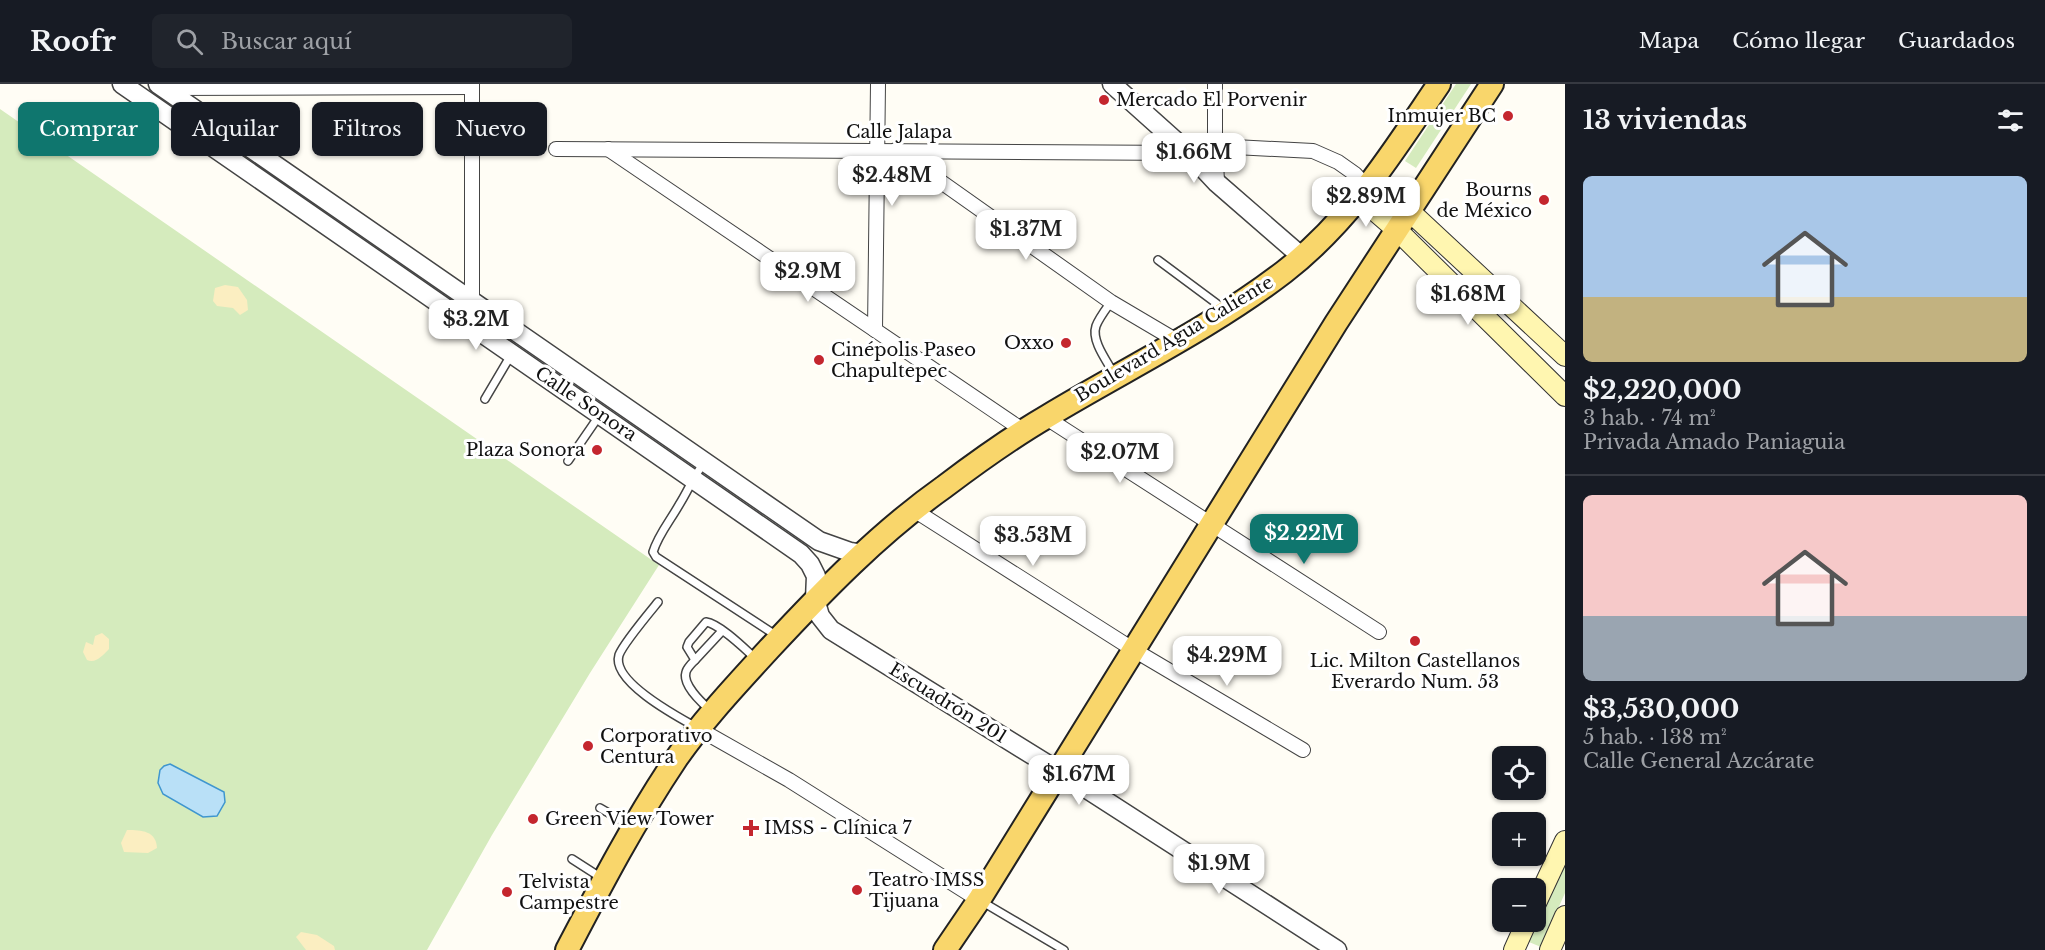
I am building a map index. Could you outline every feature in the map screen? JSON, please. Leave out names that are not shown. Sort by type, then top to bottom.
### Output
[{"type":"main road","name":"Boulevard Agua Caliente","points":[[567,950],[604,879],[677,758],[758,660],[815,599],[863,554],[942,488],[1046,417],[1177,341],[1285,271],[1367,188],[1439,84]]},
{"type":"main road","points":[[945,950],[979,900],[1057,771],[1403,221],[1492,84]]},
{"type":"main road","points":[[1367,188],[1403,221],[1565,356]]},
{"type":"main road","points":[[1403,221],[1565,396]]},
{"type":"main road","points":[[1546,882],[1565,841]]},
{"type":"main road","points":[[1550,950],[1564,920]]},
{"type":"main road","points":[[1516,949],[1523,932]]},
{"type":"street","name":"Calle Sonora","points":[[122,84],[693,477],[801,554],[810,564],[816,576],[815,599]]},
{"type":"street","points":[[875,330],[878,84]]},
{"type":"street","points":[[1112,84],[1189,153],[1217,183],[1301,256]]},
{"type":"street","points":[[1215,84],[1217,183]]},
{"type":"street","name":"Calle Sonora","points":[[161,86],[819,541],[863,554]]},
{"type":"street","points":[[161,86],[472,86],[472,301],[461,319]]},
{"type":"street","points":[[1216,146],[1313,152],[1338,162],[1355,174],[1367,188]]},
{"type":"street","name":"Calle Jalapa","points":[[556,149],[1189,153]]},
{"type":"street","points":[[608,149],[1024,431]]},
{"type":"street","points":[[896,150],[1111,302],[1177,341]]},
{"type":"street","points":[[1046,417],[1379,632]]},
{"type":"street","points":[[914,510],[1134,650],[1303,750]]},
{"type":"street","name":"Escuadrón 201","points":[[815,599],[820,616],[831,630],[1337,950]]},
{"type":"street","points":[[706,721],[789,780],[979,900]]},
{"type":"lane","points":[[1158,260],[1226,311]]},
{"type":"lane","points":[[1111,302],[1096,324],[1095,334],[1097,343],[1115,377]]},
{"type":"lane","points":[[485,399],[512,354]]},
{"type":"lane","points":[[568,461],[600,414]]},
{"type":"lane","points":[[705,461],[693,477],[679,506],[655,543],[653,552],[656,557],[780,638]]},
{"type":"lane","points":[[658,602],[620,653],[618,665],[622,674],[662,708],[706,721]]},
{"type":"lane","points":[[695,660],[687,647],[706,622],[711,622],[758,660]]},
{"type":"lane","points":[[706,721],[686,678],[686,672],[722,631]]},
{"type":"lane","points":[[600,808],[634,827]]},
{"type":"lane","points":[[572,859],[604,879]]},
{"type":"lane","points":[[979,900],[1064,950]]},
{"type":"green space","points":[[1456,84],[1471,84],[1416,168],[1405,161]]},
{"type":"green space","points":[[0,109],[18,121],[18,156],[68,156],[659,565],[590,673],[492,835],[427,950],[0,950]]},
{"type":"green space","points":[[1565,862],[1565,893],[1541,947],[1529,942],[1534,932],[1546,932],[1546,904]]},
{"type":"sand","points":[[225,285],[238,287],[247,300],[248,310],[240,315],[233,308],[217,306],[213,301],[215,288]]},
{"type":"sand","points":[[102,633],[109,639],[109,649],[96,660],[87,660],[83,652],[86,642],[93,645],[95,636]]},
{"type":"sand","points":[[127,830],[143,831],[151,835],[157,848],[148,853],[124,852],[121,843]]},
{"type":"sand","points":[[301,932],[317,935],[334,946],[335,950],[306,950],[296,937]]},
{"type":"water","points":[[170,764],[224,792],[225,802],[217,816],[203,817],[163,794],[158,783],[160,770]]},
{"type":"place","name":"Mercado El Porvenir","points":[[1104,100]]},
{"type":"place","name":"Inmujer BC","points":[[1508,116]]},
{"type":"place","name":"Bourns de México","points":[[1544,200]]},
{"type":"place","name":"Oxxo","points":[[1066,343]]},
{"type":"place","name":"Cinépolis Paseo Chapultepec","points":[[819,360]]},
{"type":"place","name":"Plaza Sonora","points":[[597,450]]},
{"type":"place","name":"Lic. Milton Castellanos Everardo Num. 53","points":[[1415,641]]},
{"type":"place","name":"Corporativo Centura","points":[[588,746]]},
{"type":"place","name":"Green View Tower","points":[[533,819]]},
{"type":"place","name":"IMSS - Clínica 7","points":[[751,828]]},
{"type":"place","name":"Teatro IMSS Tijuana","points":[[857,890]]},
{"type":"place","name":"Telvista Campestre","points":[[507,892]]}]
